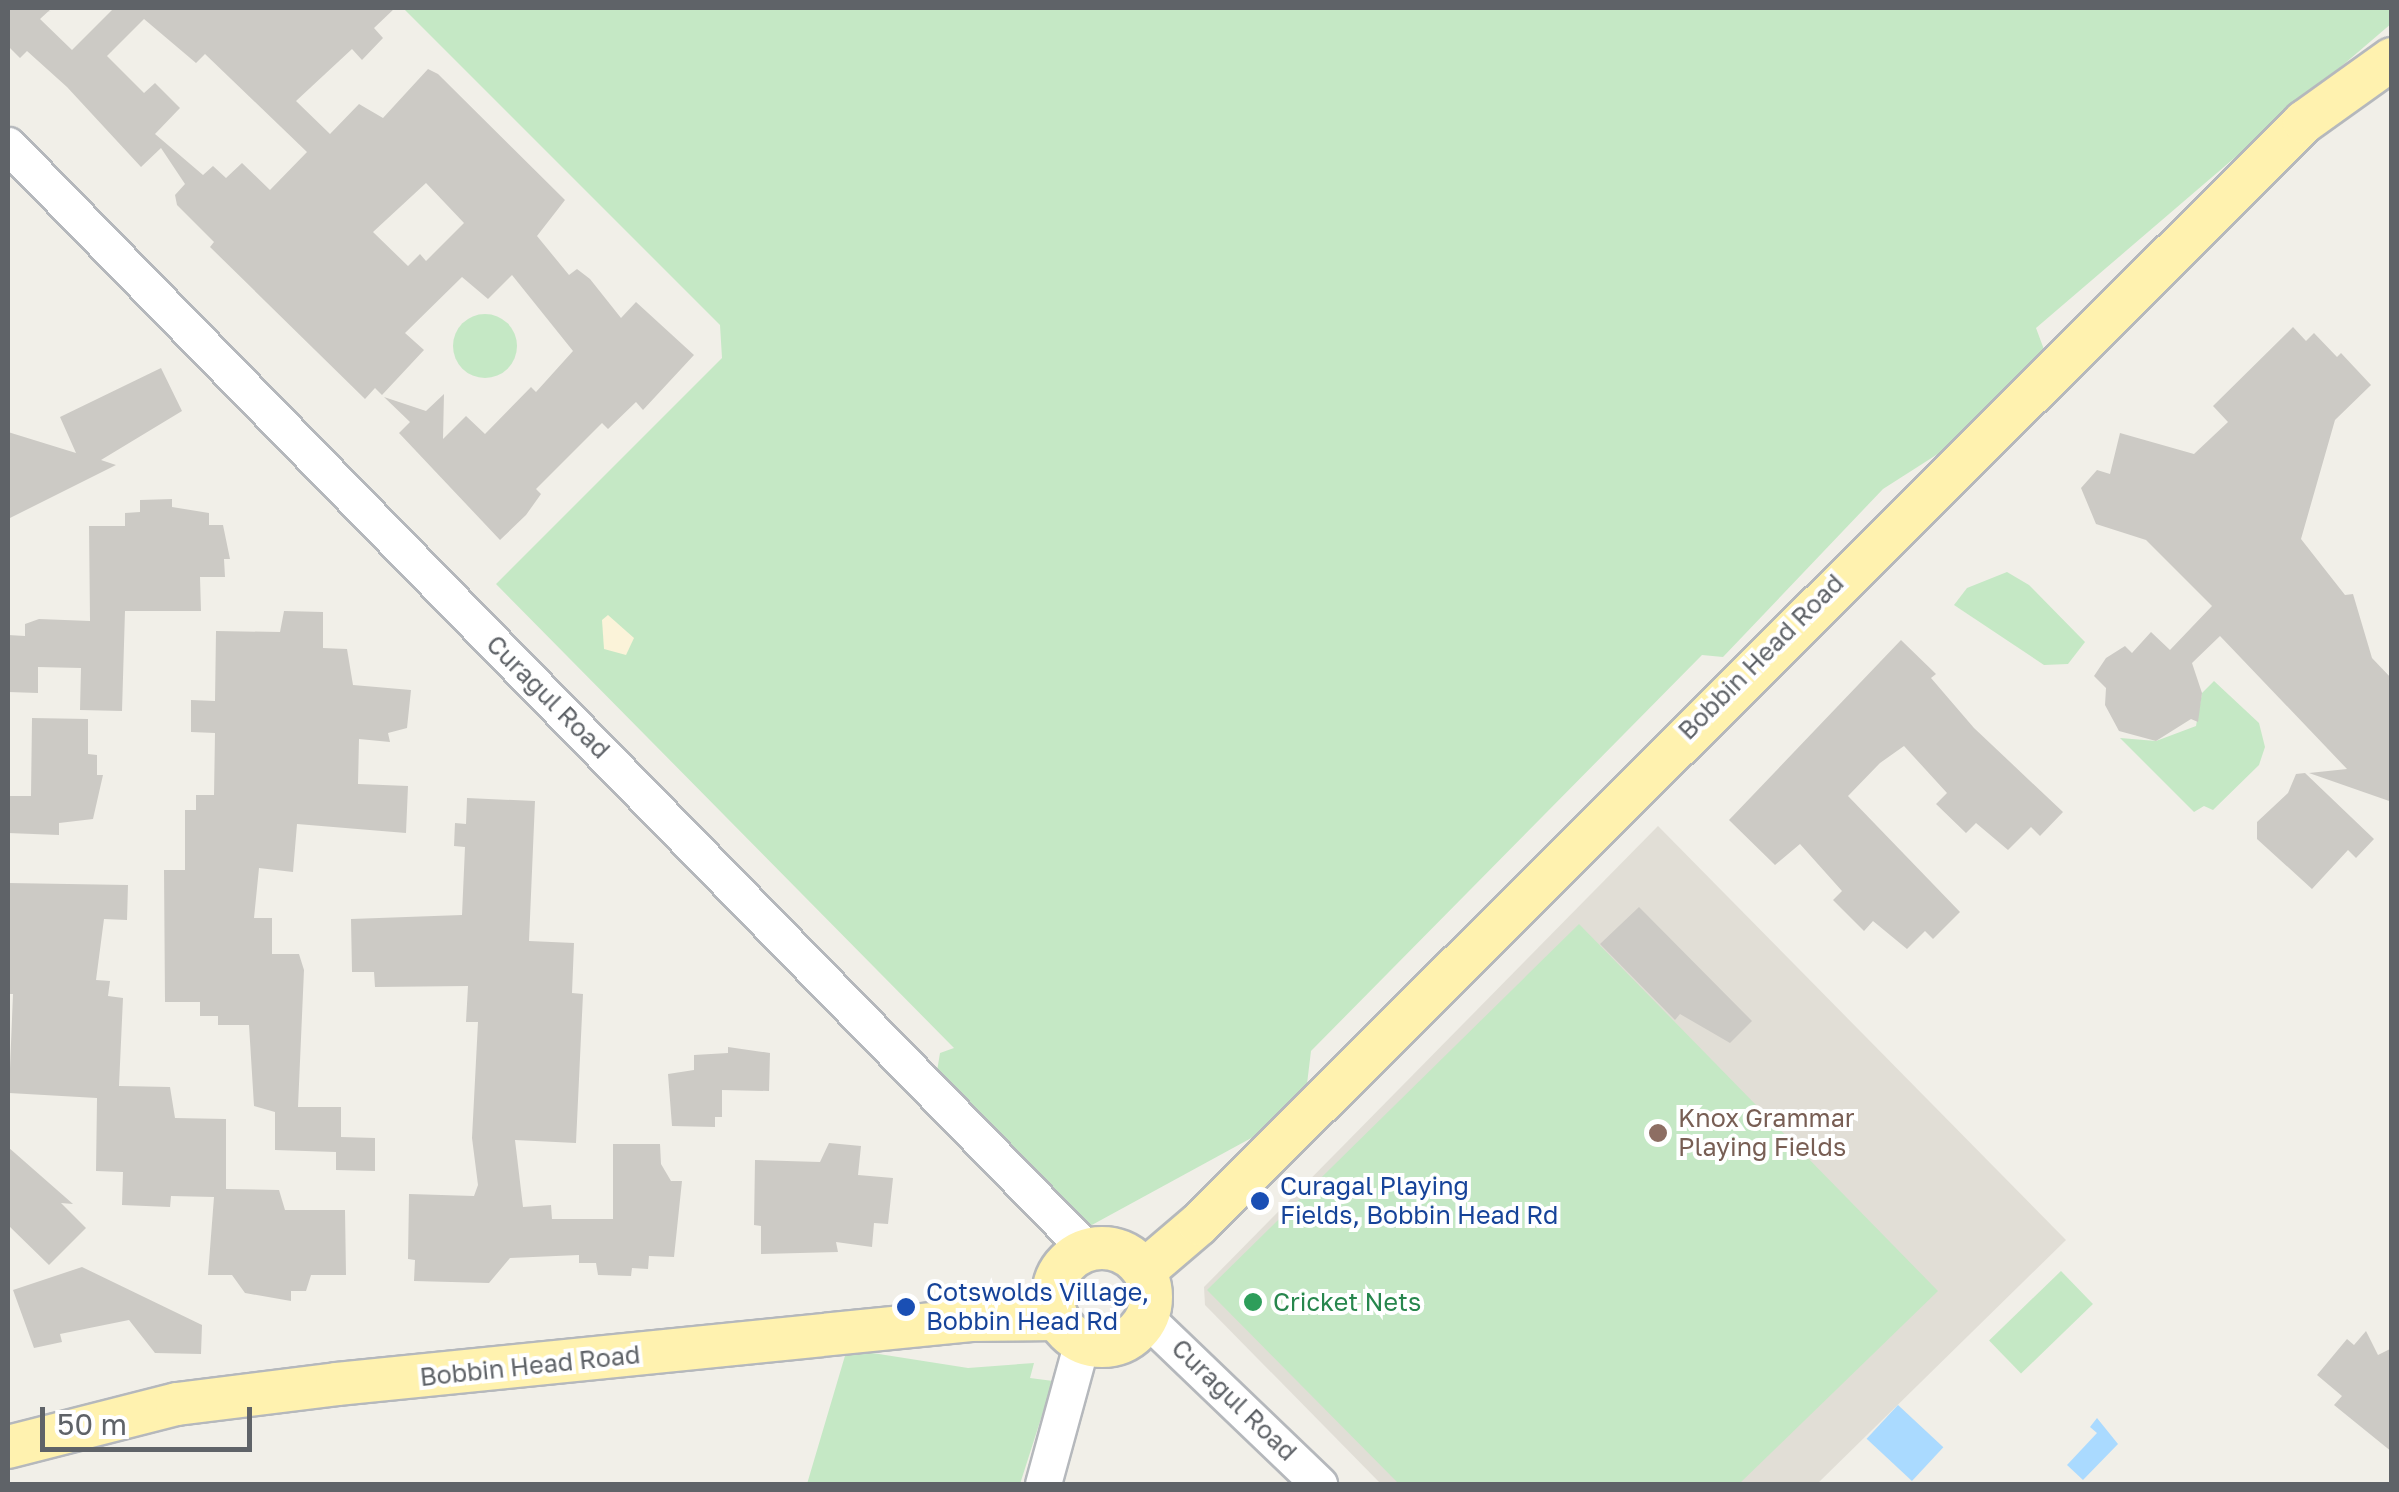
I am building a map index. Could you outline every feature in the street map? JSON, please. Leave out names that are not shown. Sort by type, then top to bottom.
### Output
[{"type":"main road","name":"Bobbin Head Road","points":[[1144,1271],[1199,1224],[1834,584],[2304,122],[2392,59]]},
{"type":"main road","points":[[1087,1250],[1119,1250],[1144,1271],[1150,1286],[1146,1318],[1120,1342],[1070,1330],[1053,1302],[1060,1270],[1087,1250]]},
{"type":"main road","name":"Bobbin Head Road","points":[[8,1446],[178,1404],[301,1389],[971,1320],[1070,1330]]},
{"type":"street","name":"Curagul Road","points":[[8,145],[1087,1250]]},
{"type":"street","name":"Curagul Road","points":[[1146,1318],[1319,1484]]},
{"type":"street","points":[[1043,1484],[1070,1330]]},
{"type":"shaded area","name":"Knox Grammar Playing Fields","points":[[1658,826],[2066,1240],[1817,1484],[1381,1484],[1205,1305],[1204,1287]]},
{"type":"green space","points":[[403,8],[2391,8],[2392,23],[2036,328],[2055,379],[1883,489],[1723,657],[1702,655],[1311,1051],[1307,1084],[1266,1130],[1090,1226],[935,1083],[940,1053],[954,1048],[496,584],[722,358],[720,325]]},
{"type":"green space","points":[[485,314],[508,323],[517,346],[508,369],[485,378],[462,369],[453,346],[462,323]]},
{"type":"green space","points":[[2007,572],[2029,585],[2085,642],[2068,664],[2044,665],[1954,605],[1967,588]]},
{"type":"green space","points":[[2214,681],[2259,723],[2265,747],[2259,765],[2213,810],[2204,806],[2194,812],[2120,738],[2156,741],[2196,726],[2202,693]]},
{"type":"green space","name":"Knox Grammar Playing Fields","points":[[1579,924],[1938,1291],[1739,1484],[1399,1484],[1207,1290]]},
{"type":"green space","points":[[2061,1271],[2093,1304],[2021,1374],[1989,1340]]},
{"type":"green space","points":[[847,1349],[968,1368],[1034,1363],[1030,1378],[1053,1381],[1020,1484],[807,1484]]},
{"type":"sand","points":[[608,615],[634,638],[626,655],[604,649],[602,620]]},
{"type":"water","points":[[1898,1405],[1943,1447],[1912,1481],[1867,1439]]},
{"type":"water","points":[[2097,1418],[2118,1444],[2083,1480],[2067,1465],[2097,1433],[2090,1427]]},
{"type":"building","points":[[8,8],[52,8],[40,19],[72,50],[114,8],[395,8],[374,28],[383,38],[362,60],[352,49],[296,101],[330,134],[359,104],[383,118],[428,69],[438,74],[565,200],[537,236],[569,275],[577,269],[590,279],[621,318],[636,302],[694,355],[643,410],[636,402],[608,429],[602,423],[536,489],[541,494],[500,540],[399,433],[410,422],[384,397],[426,411],[444,394],[443,439],[466,416],[485,434],[531,387],[536,392],[573,351],[512,275],[488,299],[462,277],[405,333],[424,350],[382,395],[375,388],[365,399],[210,247],[214,242],[177,205],[175,195],[185,184],[161,148],[141,167],[67,87],[27,51],[20,58],[8,46]],"holes":[[[144,19],[196,63],[205,54],[307,152],[270,190],[242,163],[226,178],[213,166],[203,175],[155,134],[180,108],[155,83],[144,93],[107,56]],[[426,183],[464,223],[426,261],[420,254],[408,266],[373,232]]]},
{"type":"building","points":[[2293,327],[2306,341],[2314,333],[2337,357],[2341,353],[2371,385],[2335,420],[2301,539],[2345,595],[2353,594],[2372,658],[2392,679],[2392,802],[2309,773],[2347,769],[2220,636],[2192,663],[2202,693],[2198,722],[2191,719],[2156,741],[2119,731],[2105,705],[2106,688],[2094,676],[2106,658],[2125,646],[2132,653],[2151,632],[2170,650],[2212,606],[2146,540],[2096,524],[2081,488],[2097,470],[2110,474],[2120,433],[2194,454],[2228,422],[2213,406]]},
{"type":"building","points":[[161,368],[182,411],[101,460],[116,465],[8,519],[8,432],[76,453],[60,417]]},
{"type":"building","points":[[172,499],[172,507],[209,513],[209,525],[223,525],[230,559],[224,559],[225,577],[200,577],[201,611],[125,611],[122,711],[80,710],[81,668],[38,667],[38,693],[8,692],[8,635],[25,636],[25,624],[39,619],[90,621],[89,526],[125,526],[125,513],[140,512],[140,500]]},
{"type":"building","points":[[284,611],[323,612],[323,648],[347,649],[353,685],[411,690],[407,728],[388,733],[390,742],[359,739],[358,784],[408,786],[406,833],[297,824],[293,872],[259,868],[254,918],[272,918],[272,954],[299,954],[304,970],[298,1107],[341,1107],[341,1137],[375,1138],[375,1171],[336,1170],[336,1152],[275,1150],[275,1112],[254,1106],[249,1025],[218,1025],[218,1016],[200,1016],[200,1002],[165,1002],[164,870],[185,870],[185,810],[196,810],[196,795],[214,795],[215,733],[191,732],[191,700],[215,701],[216,631],[280,632]]},
{"type":"building","points":[[1901,640],[1936,674],[1931,678],[1974,728],[2063,812],[2040,836],[2031,827],[2008,850],[1976,823],[1966,833],[1936,804],[1947,793],[1904,746],[1880,763],[1848,796],[1960,912],[1933,939],[1925,931],[1907,949],[1873,921],[1864,931],[1833,900],[1842,891],[1800,844],[1775,865],[1729,820]]},
{"type":"building","points":[[32,718],[88,719],[88,754],[97,755],[97,775],[103,775],[93,819],[59,823],[59,835],[8,833],[8,796],[31,796]]},
{"type":"building","points":[[2305,773],[2374,839],[2356,858],[2348,850],[2312,889],[2257,839],[2257,822],[2288,793],[2296,774]]},
{"type":"building","points":[[467,798],[535,801],[529,941],[574,943],[572,993],[583,994],[576,1143],[515,1140],[523,1207],[551,1205],[552,1219],[613,1219],[613,1144],[660,1144],[661,1164],[671,1181],[682,1181],[674,1257],[649,1256],[648,1269],[632,1268],[631,1276],[598,1275],[596,1263],[579,1263],[579,1255],[510,1258],[489,1283],[414,1281],[415,1260],[408,1259],[409,1194],[474,1196],[478,1185],[472,1138],[478,1022],[466,1022],[468,986],[375,987],[374,972],[352,972],[351,919],[462,915],[465,847],[454,846],[455,823],[466,824]]},
{"type":"building","points":[[8,883],[128,885],[127,920],[104,919],[96,980],[110,981],[108,996],[123,998],[119,1086],[170,1087],[175,1118],[226,1119],[226,1189],[279,1190],[285,1210],[345,1210],[346,1275],[311,1275],[306,1291],[291,1291],[291,1301],[245,1293],[232,1275],[208,1275],[214,1197],[171,1196],[170,1207],[122,1205],[123,1172],[96,1171],[97,1098],[9,1093],[13,994],[8,994]]},
{"type":"building","points":[[1639,907],[1752,1021],[1730,1043],[1680,1014],[1675,1020],[1600,944]]},
{"type":"building","points":[[728,1047],[770,1053],[769,1091],[722,1090],[722,1117],[715,1117],[715,1127],[672,1126],[668,1074],[694,1070],[694,1055],[728,1053]]},
{"type":"building","points":[[829,1143],[861,1146],[858,1175],[893,1178],[888,1224],[874,1223],[872,1247],[836,1242],[838,1252],[761,1254],[761,1226],[754,1225],[755,1160],[820,1162]]},
{"type":"building","points":[[8,1147],[73,1204],[61,1203],[86,1228],[49,1265],[8,1225]]},
{"type":"building","points":[[82,1267],[202,1325],[201,1354],[155,1353],[129,1320],[60,1334],[62,1342],[34,1348],[13,1290]]},
{"type":"building","points":[[2366,1331],[2378,1355],[2392,1348],[2392,1452],[2334,1405],[2342,1396],[2317,1375],[2347,1339],[2354,1345]]},
{"type":"place","name":"Knox Grammar Playing Fields","points":[[1658,1133]]},
{"type":"place","name":"Curagal Playing Fields, Bobbin Head Rd","points":[[1260,1201]]},
{"type":"place","name":"Cricket Nets","points":[[1253,1302]]},
{"type":"place","name":"Cotswolds Village, Bobbin Head Rd","points":[[906,1307]]}]
